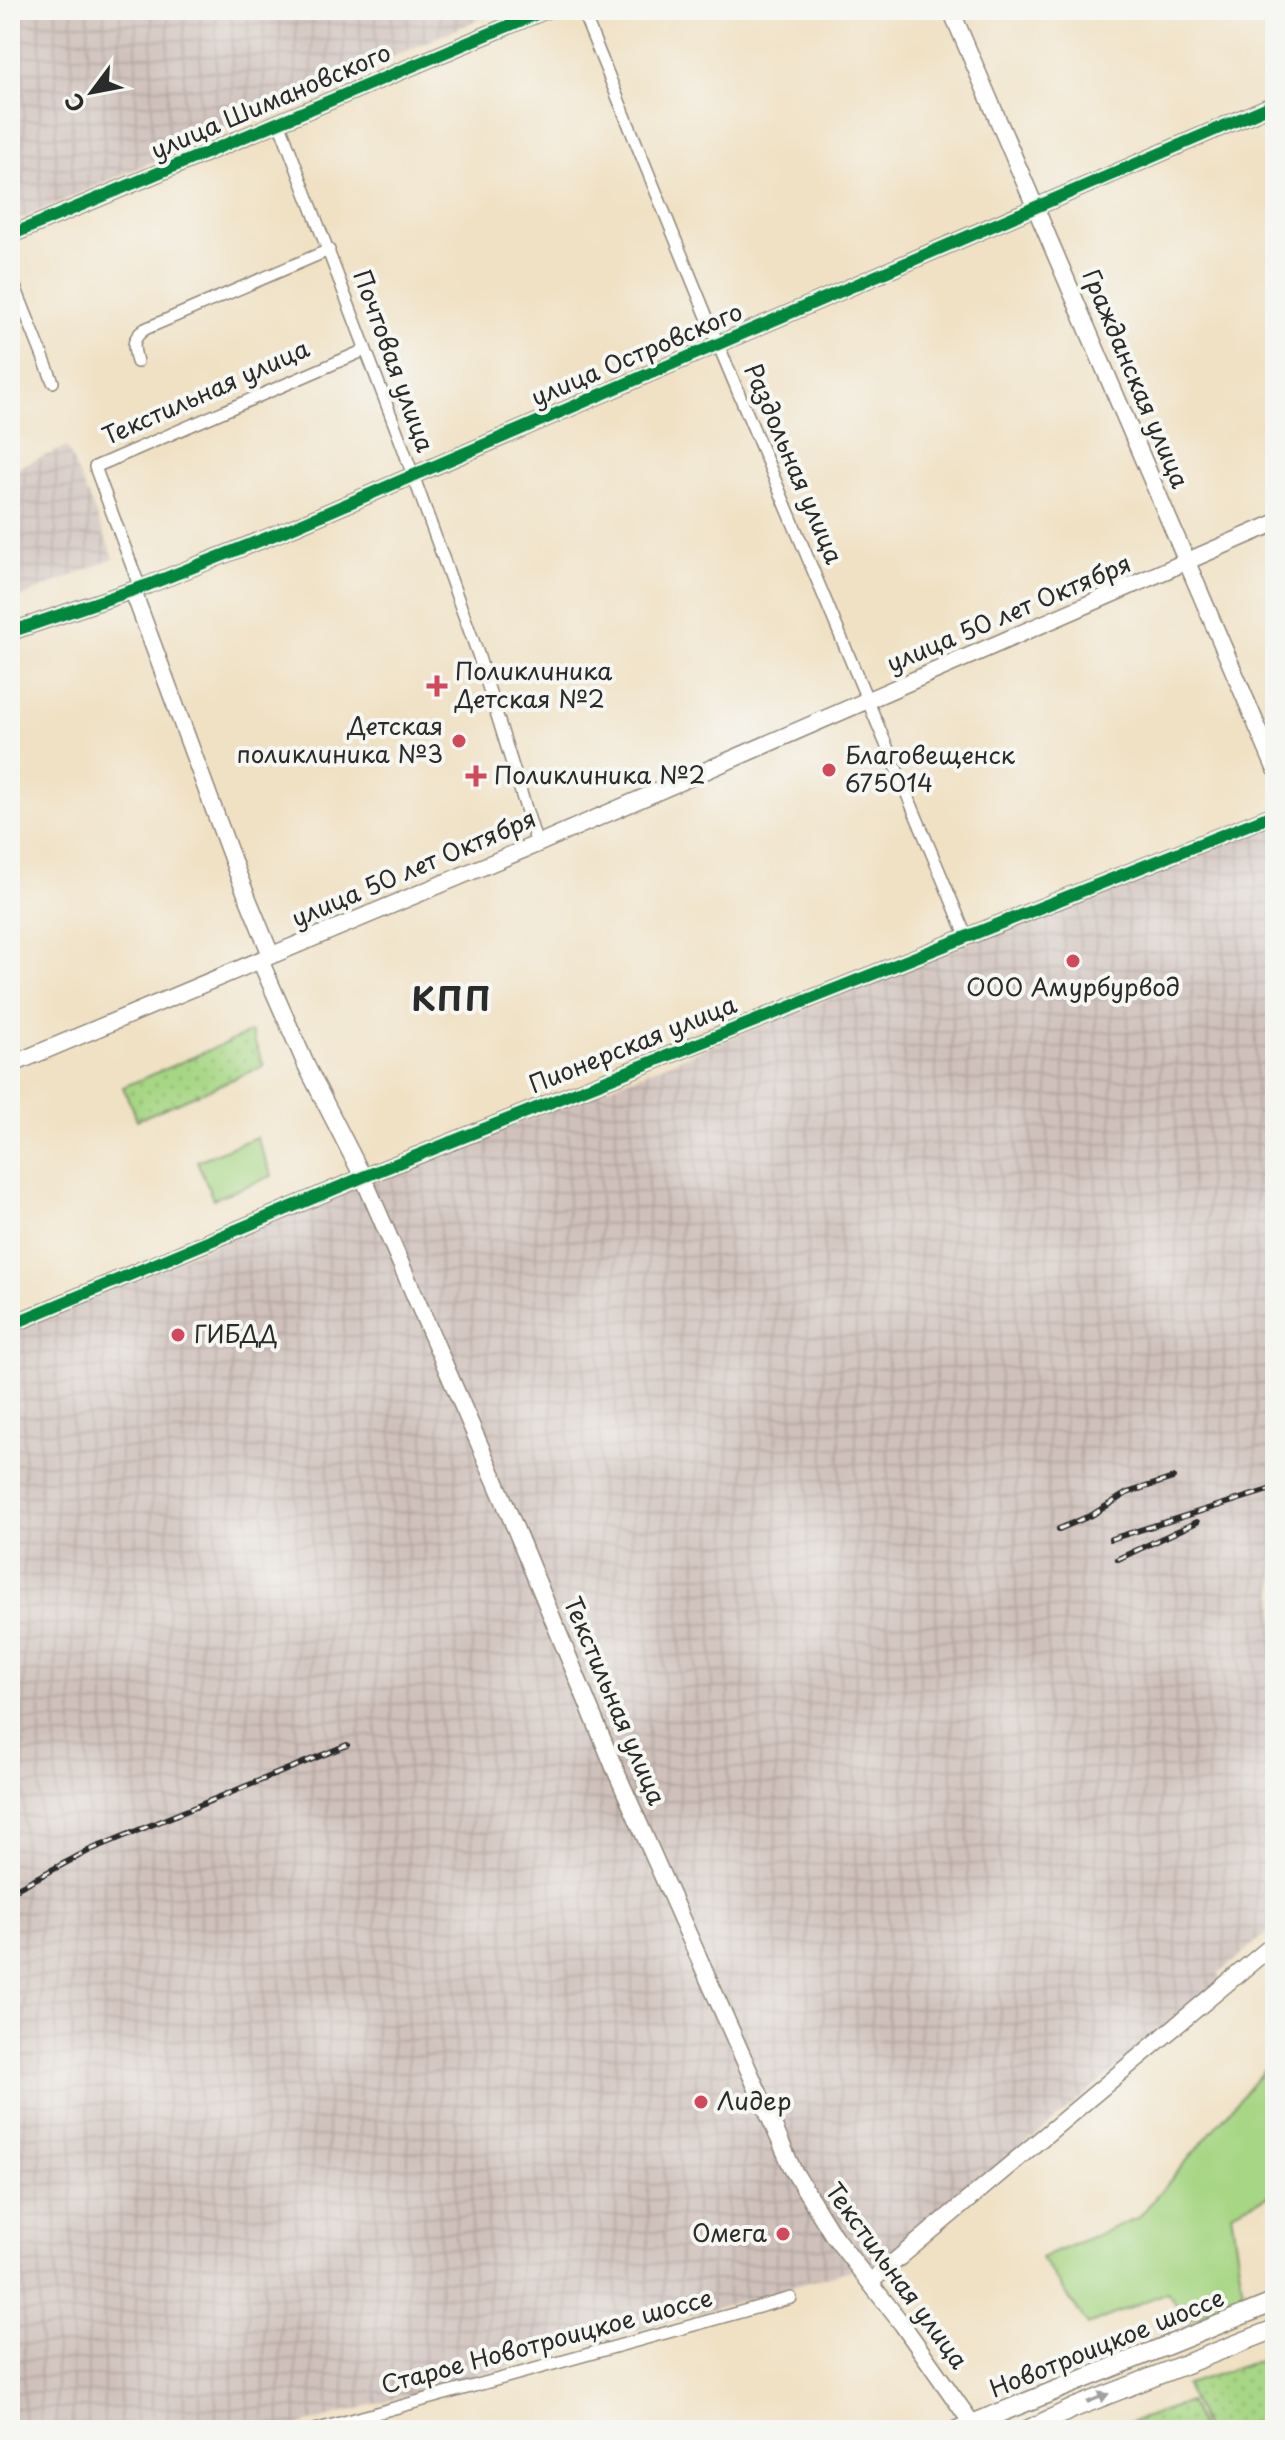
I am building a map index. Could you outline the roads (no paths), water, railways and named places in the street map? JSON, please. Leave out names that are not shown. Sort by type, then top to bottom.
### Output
[{"type":"main road","name":"Новотроицкое шоссе","points":[[969,2428],[1275,2302]]},
{"type":"main road","name":"Новотроицкое шоссе","points":[[1027,2430],[1074,2408],[1275,2329]]},
{"type":"street","name":"улица Шимановского","points":[[11,233],[546,10]]},
{"type":"street","name":"Раздольная улица","points":[[582,10],[718,344],[966,935]]},
{"type":"street","name":"Гражданская улица","points":[[951,10],[1275,768]]},
{"type":"street","name":"улица Островского","points":[[10,632],[136,590],[289,529],[1275,104]]},
{"type":"street","name":"Почтовая улица","points":[[279,122],[478,654],[537,844]]},
{"type":"street","name":"Почтовая улица","points":[[137,362],[133,344],[136,336],[145,329],[329,250]]},
{"type":"street","points":[[10,274],[53,382]]},
{"type":"street","name":"Текстильная улица","points":[[365,350],[95,467],[307,1067],[363,1177],[614,1767],[775,2130],[808,2198],[870,2282],[969,2428]]},
{"type":"street","name":"улица 50 лет Октября","points":[[10,1065],[537,844],[1275,523]]},
{"type":"street","name":"Пионерская улица","points":[[10,1325],[363,1177],[1275,814]]},
{"type":"street","points":[[870,2282],[1275,1943]]},
{"type":"street","name":"Старое Новотроицкое шоссе","points":[[315,2430],[791,2298]]},
{"type":"railway","points":[[1059,1529],[1092,1515],[1127,1493],[1173,1478]]},
{"type":"railway","points":[[1111,1539],[1275,1488]]},
{"type":"railway","points":[[1118,1559],[1197,1522]]},
{"type":"railway","points":[[10,1892],[90,1850],[347,1745]]},
{"type":"place","name":"Поликлиника Детская №2","points":[[437,686]]},
{"type":"place","name":"Детская поликлиника №3","points":[[459,741]]},
{"type":"place","name":"Благовещенск 675014","points":[[829,770]]},
{"type":"place","name":"Поликлиника №2","points":[[476,776]]},
{"type":"place","name":"ООО Амурбурвод","points":[[1073,961]]},
{"type":"place","name":"ГИБДД","points":[[178,1335]]},
{"type":"place","name":"Лидер","points":[[701,2102]]},
{"type":"place","name":"Омега","points":[[783,2234]]},
{"type":"district","name":"КПП","points":[[452,1000]]}]
